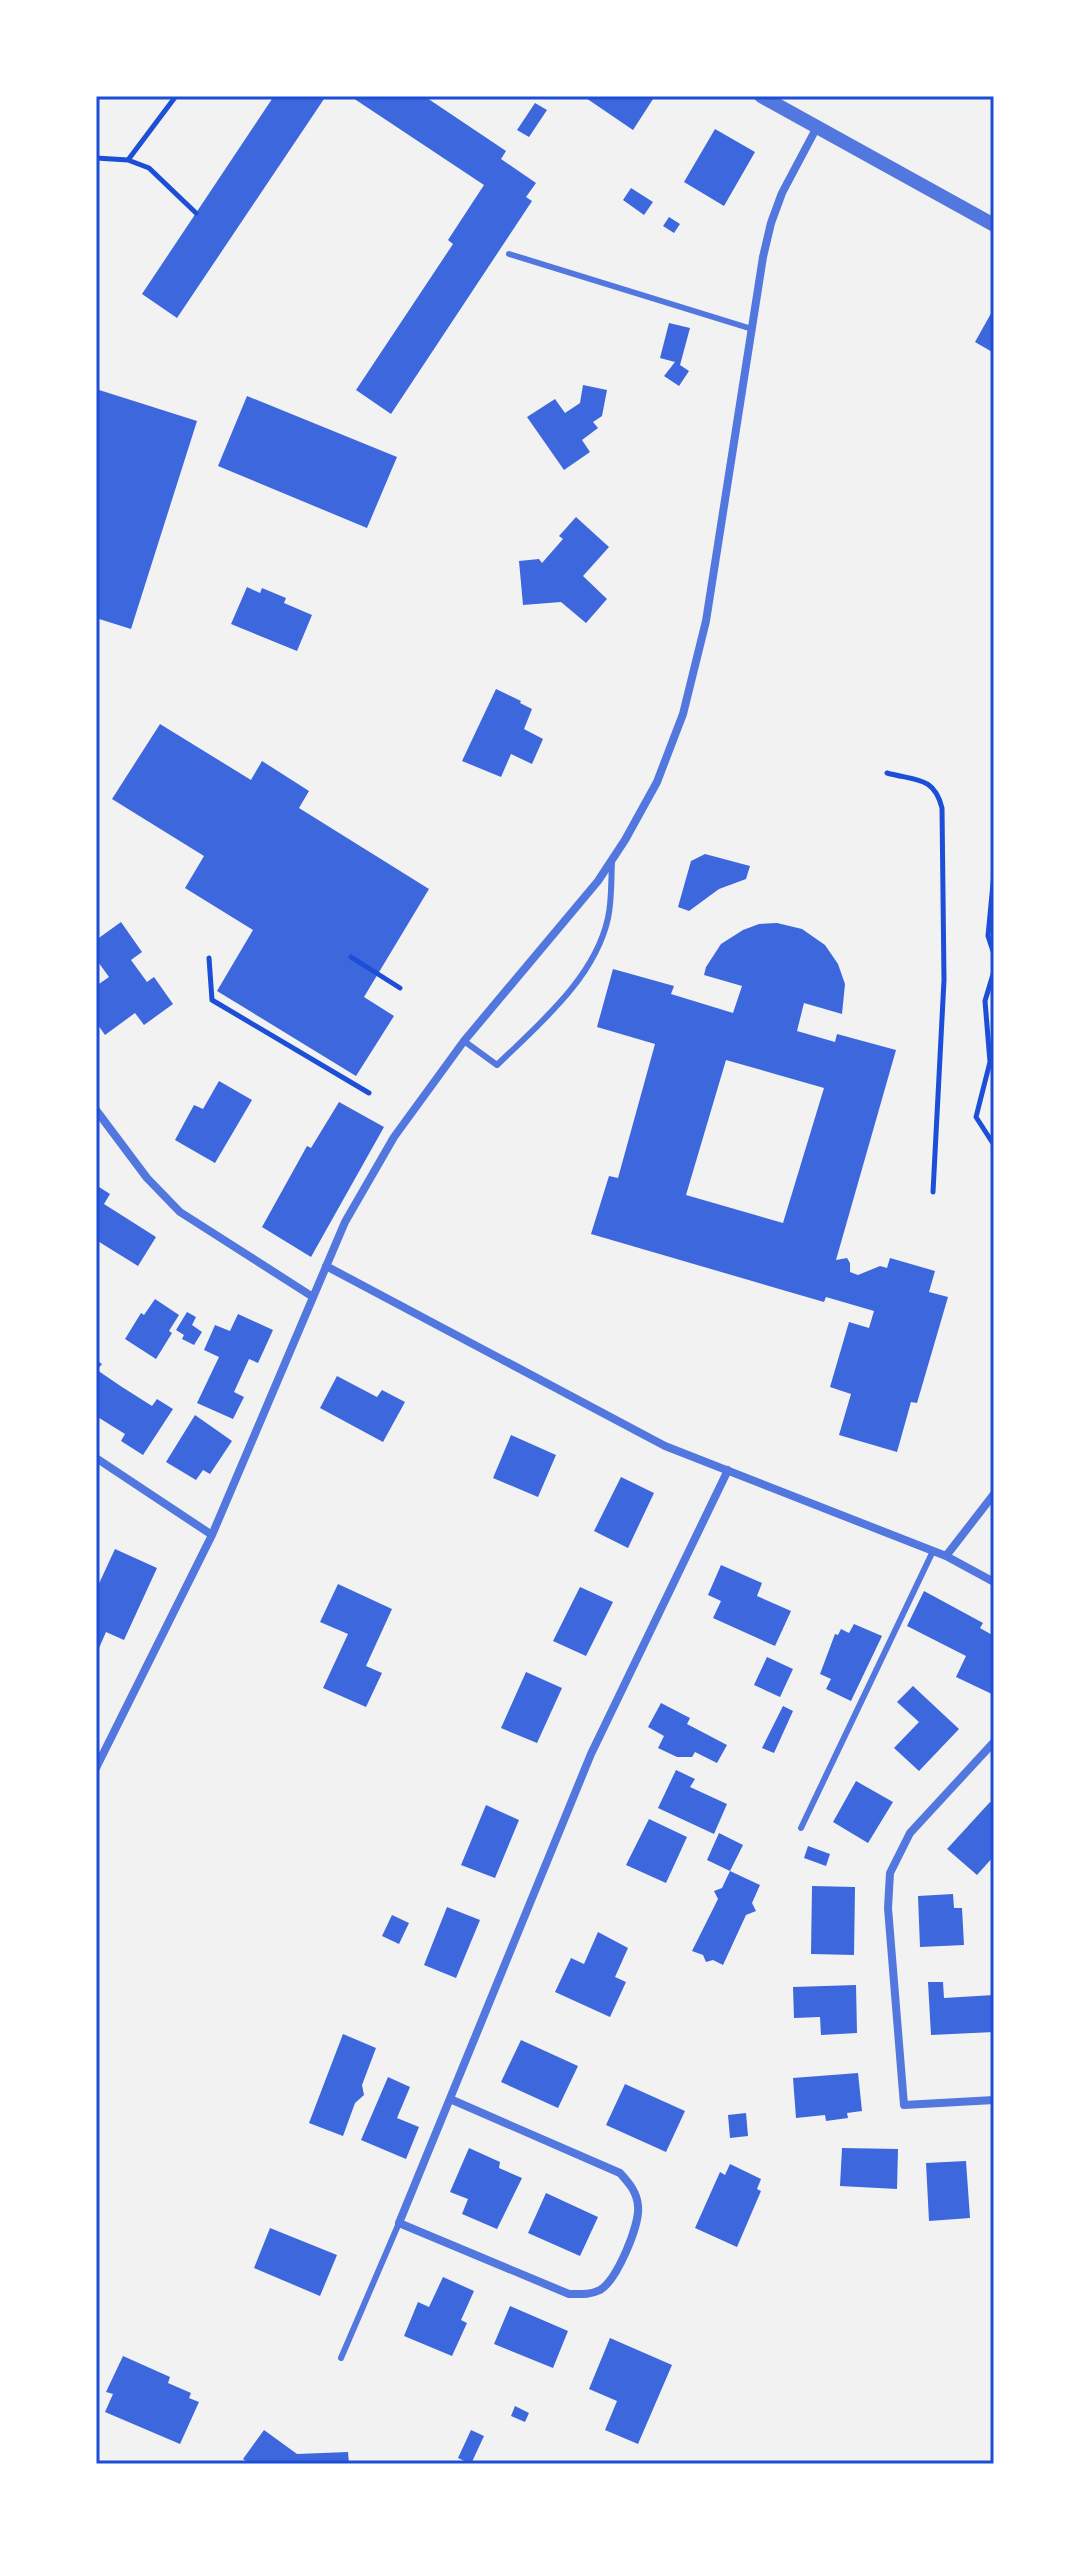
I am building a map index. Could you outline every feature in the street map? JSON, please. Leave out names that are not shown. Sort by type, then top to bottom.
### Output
[{"type":"street","points":[[761,96],[994,225]]},
{"type":"street","points":[[96,1768],[212,1535],[345,1222],[394,1137],[464,1041],[572,914],[612,861],[657,782],[690,691],[706,621],[771,223],[782,193],[817,127]]},
{"type":"street","points":[[96,1110],[147,1178],[180,1212],[313,1297]]},
{"type":"street","points":[[326,1266],[665,1446],[946,1556],[994,1582]]},
{"type":"street","points":[[96,1458],[212,1535]]},
{"type":"street","points":[[450,2099],[620,2173],[632,2187],[638,2203],[638,2221],[612,2279],[601,2289],[586,2295],[569,2294],[399,2223],[591,1754],[728,1470]]},
{"type":"street","points":[[946,1556],[994,1494]]},
{"type":"street","points":[[994,1742],[910,1833],[890,1873],[888,1908],[904,2105],[994,2100]]},
{"type":"lane","points":[[509,254],[752,329]]},
{"type":"lane","points":[[464,1041],[497,1065],[556,1007],[592,959],[608,918],[612,861]]},
{"type":"lane","points":[[801,1828],[933,1551]]},
{"type":"lane","points":[[341,2358],[399,2223]]},
{"type":"path","points":[[128,160],[176,96]]},
{"type":"path","points":[[96,158],[128,160],[149,168],[196,213]]},
{"type":"path","points":[[887,773],[932,785],[938,791],[942,808],[944,980],[933,1192]]},
{"type":"path","points":[[994,873],[988,936],[994,954]]},
{"type":"path","points":[[351,957],[400,988]]},
{"type":"path","points":[[209,958],[212,1000],[369,1093]]},
{"type":"path","points":[[994,971],[985,1001],[990,1062],[976,1117],[994,1145]]},
{"type":"building","points":[[274,96],[326,96],[177,318],[142,294]]},
{"type":"building","points":[[350,96],[424,96],[506,151],[501,159],[536,183],[526,197],[532,201],[391,414],[356,390],[453,244],[448,240],[484,185]]},
{"type":"building","points":[[583,96],[655,96],[633,130]]},
{"type":"building","points":[[535,103],[547,110],[529,137],[517,130]]},
{"type":"building","points":[[715,129],[755,152],[724,206],[684,182]]},
{"type":"building","points":[[631,188],[653,202],[644,215],[623,200]]},
{"type":"building","points":[[669,217],[680,224],[674,233],[663,226]]},
{"type":"building","points":[[994,308],[994,353],[975,342]]},
{"type":"building","points":[[669,323],[690,328],[680,365],[689,371],[679,386],[664,376],[675,362],[660,358]]},
{"type":"building","points":[[583,385],[607,390],[602,416],[593,422],[598,428],[582,440],[590,452],[564,470],[527,417],[555,399],[565,413],[580,403]]},
{"type":"building","points":[[96,389],[197,421],[131,629],[96,618]]},
{"type":"building","points":[[247,396],[397,457],[367,528],[218,466]]},
{"type":"building","points":[[576,517],[609,547],[583,576],[607,599],[586,623],[561,602],[523,605],[519,561],[539,559],[542,563],[563,539],[559,536]]},
{"type":"building","points":[[247,587],[260,593],[262,588],[286,598],[284,603],[312,615],[297,651],[231,624]]},
{"type":"building","points":[[496,689],[532,709],[524,729],[543,739],[532,764],[511,754],[501,777],[462,761]]},
{"type":"building","points":[[160,724],[251,780],[262,761],[309,791],[299,808],[429,889],[364,997],[394,1016],[356,1076],[217,991],[253,930],[185,888],[204,856],[112,799]]},
{"type":"building","points":[[705,854],[750,866],[746,879],[719,889],[689,911],[678,907],[691,861]]},
{"type":"building","points":[[121,922],[142,952],[131,960],[147,982],[154,977],[173,1004],[144,1025],[135,1013],[105,1035],[96,1022],[96,986],[109,977],[96,959],[96,940]]},
{"type":"building","points":[[777,923],[802,929],[825,945],[838,964],[845,984],[842,1014],[804,1003],[797,1031],[835,1042],[837,1034],[896,1050],[836,1260],[847,1258],[850,1272],[858,1275],[880,1266],[887,1268],[890,1258],[935,1271],[929,1292],[948,1297],[917,1403],[911,1402],[897,1452],[839,1435],[851,1394],[830,1387],[849,1322],[869,1328],[874,1311],[826,1297],[824,1302],[591,1234],[609,1176],[618,1178],[655,1044],[597,1027],[613,969],[674,986],[671,994],[733,1013],[742,986],[704,975],[706,967],[721,944],[759,924]],"holes":[[[726,1060],[824,1088],[783,1223],[686,1195]]]},
{"type":"building","points":[[219,1081],[252,1100],[215,1163],[175,1140],[194,1105],[203,1109]]},
{"type":"building","points":[[339,1102],[384,1127],[311,1257],[262,1227],[307,1146],[311,1148]]},
{"type":"building","points":[[96,1185],[110,1194],[104,1204],[156,1237],[138,1266],[96,1240]]},
{"type":"building","points":[[155,1299],[179,1315],[156,1359],[125,1339],[141,1313],[144,1315]]},
{"type":"building","points":[[187,1312],[196,1317],[192,1325],[202,1332],[194,1345],[182,1339],[184,1335],[176,1330]]},
{"type":"building","points":[[238,1314],[273,1330],[258,1363],[249,1359],[234,1392],[244,1397],[233,1419],[197,1403],[219,1357],[204,1350],[215,1325],[230,1331]]},
{"type":"building","points":[[96,1360],[102,1364],[97,1370],[122,1387],[152,1406],[157,1399],[173,1409],[143,1455],[121,1441],[125,1434],[96,1416]]},
{"type":"building","points":[[337,1376],[377,1397],[382,1390],[405,1402],[383,1442],[320,1408]]},
{"type":"building","points":[[195,1415],[232,1441],[210,1474],[203,1470],[196,1480],[166,1462]]},
{"type":"building","points":[[511,1435],[556,1455],[538,1497],[493,1478]]},
{"type":"building","points":[[621,1477],[654,1493],[628,1548],[594,1531]]},
{"type":"building","points":[[115,1549],[157,1568],[124,1640],[106,1632],[96,1655],[96,1590]]},
{"type":"building","points":[[721,1565],[762,1583],[757,1596],[791,1611],[775,1646],[713,1618],[721,1601],[708,1595]]},
{"type":"building","points":[[338,1584],[392,1609],[366,1666],[382,1673],[366,1707],[323,1688],[348,1634],[320,1622]]},
{"type":"building","points":[[580,1587],[613,1602],[586,1656],[553,1641]]},
{"type":"building","points":[[924,1591],[983,1623],[980,1628],[994,1636],[994,1695],[956,1677],[966,1656],[907,1626]]},
{"type":"building","points":[[854,1624],[882,1636],[851,1701],[826,1689],[831,1679],[820,1674],[835,1634],[838,1635],[841,1629],[849,1633]]},
{"type":"building","points":[[767,1657],[793,1669],[780,1697],[754,1685]]},
{"type":"building","points":[[526,1672],[562,1688],[537,1743],[501,1728]]},
{"type":"building","points":[[913,1686],[959,1729],[919,1771],[894,1748],[919,1722],[897,1702]]},
{"type":"building","points":[[661,1703],[690,1718],[687,1724],[727,1745],[717,1763],[695,1752],[692,1757],[677,1757],[658,1748],[664,1736],[648,1727]]},
{"type":"building","points":[[783,1706],[793,1711],[774,1753],[762,1748]]},
{"type":"building","points":[[676,1770],[695,1779],[690,1787],[727,1804],[714,1834],[658,1808]]},
{"type":"building","points":[[856,1781],[893,1802],[868,1843],[833,1822]]},
{"type":"building","points":[[990,1802],[994,1806],[994,1856],[977,1875],[947,1849]]},
{"type":"building","points":[[486,1805],[519,1820],[495,1878],[461,1865]]},
{"type":"building","points":[[649,1819],[687,1837],[666,1883],[626,1865]]},
{"type":"building","points":[[719,1833],[743,1845],[730,1871],[707,1860]]},
{"type":"building","points":[[808,1846],[830,1854],[826,1866],[804,1858]]},
{"type":"building","points":[[730,1871],[760,1885],[752,1903],[756,1911],[746,1915],[723,1965],[713,1960],[706,1962],[703,1955],[692,1951],[718,1899],[714,1891],[722,1888]]},
{"type":"building","points":[[812,1886],[855,1887],[854,1955],[811,1954]]},
{"type":"building","points":[[953,1894],[954,1908],[962,1908],[964,1945],[920,1947],[918,1896]]},
{"type":"building","points":[[447,1907],[480,1920],[456,1978],[424,1965]]},
{"type":"building","points":[[392,1915],[409,1923],[399,1944],[382,1936]]},
{"type":"building","points":[[598,1932],[628,1948],[615,1977],[626,1982],[610,2017],[555,1992],[571,1958],[584,1964]]},
{"type":"building","points":[[928,1982],[943,1982],[944,1998],[994,1995],[994,2032],[931,2035]]},
{"type":"building","points":[[856,1985],[857,2033],[821,2035],[820,2017],[794,2018],[793,1987]]},
{"type":"building","points":[[343,2034],[376,2048],[362,2085],[364,2095],[355,2103],[343,2136],[309,2123]]},
{"type":"building","points":[[521,2040],[578,2066],[558,2108],[501,2082]]},
{"type":"building","points":[[858,2073],[862,2111],[847,2113],[848,2118],[826,2121],[825,2115],[796,2118],[793,2078]]},
{"type":"building","points":[[388,2077],[410,2087],[397,2118],[419,2127],[406,2159],[361,2140]]},
{"type":"building","points":[[625,2084],[685,2111],[666,2152],[606,2125]]},
{"type":"building","points":[[746,2113],[748,2136],[730,2138],[728,2115]]},
{"type":"building","points":[[469,2148],[500,2162],[499,2168],[522,2178],[497,2229],[462,2214],[468,2199],[450,2192]]},
{"type":"building","points":[[842,2148],[898,2149],[897,2189],[840,2186]]},
{"type":"building","points":[[966,2161],[970,2218],[929,2221],[926,2163]]},
{"type":"building","points":[[730,2164],[761,2179],[757,2189],[761,2191],[737,2247],[695,2228],[720,2172],[725,2175]]},
{"type":"building","points":[[546,2193],[598,2217],[580,2256],[528,2233]]},
{"type":"building","points":[[270,2228],[337,2255],[320,2296],[254,2268]]},
{"type":"building","points":[[443,2277],[474,2291],[461,2320],[467,2323],[452,2356],[404,2336],[418,2302],[429,2307]]},
{"type":"building","points":[[510,2306],[568,2331],[553,2368],[494,2344]]},
{"type":"building","points":[[610,2338],[672,2365],[638,2444],[605,2430],[617,2401],[589,2389]]},
{"type":"building","points":[[123,2356],[170,2377],[168,2383],[191,2393],[189,2398],[199,2402],[180,2444],[105,2412],[113,2394],[106,2392]]},
{"type":"building","points":[[515,2406],[529,2413],[525,2422],[511,2416]]},
{"type":"building","points":[[264,2430],[297,2454],[348,2452],[349,2464],[250,2464],[243,2459]]},
{"type":"building","points":[[471,2430],[484,2436],[471,2464],[458,2458]]}]
